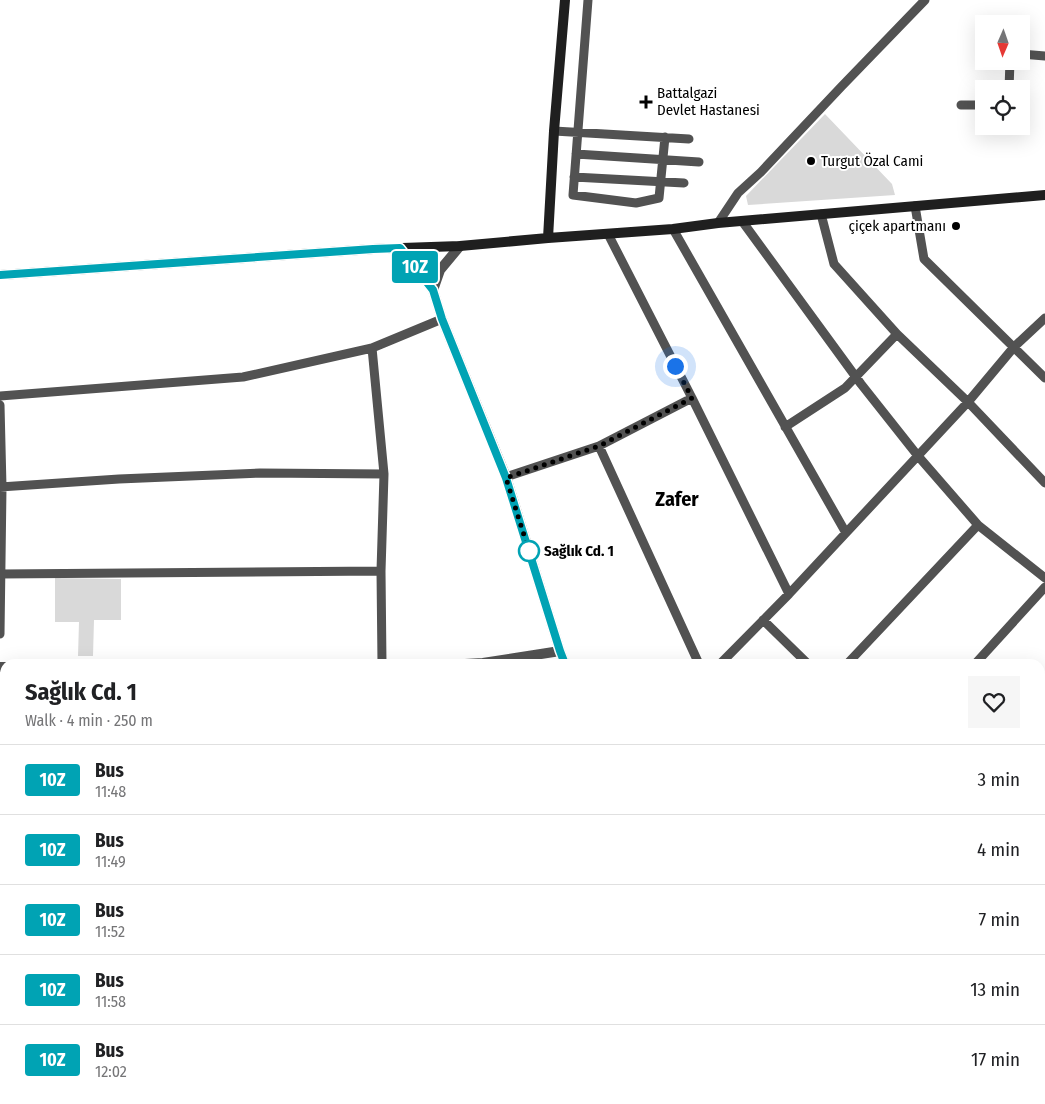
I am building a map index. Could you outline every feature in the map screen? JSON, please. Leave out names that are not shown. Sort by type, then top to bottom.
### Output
[{"type":"main road","points":[[548,238],[554,131],[565,0]]},
{"type":"main road","points":[[0,276],[364,250],[460,246],[673,229],[718,223],[1045,195]]},
{"type":"street","points":[[588,0],[573,195],[636,203],[660,198],[665,137]]},
{"type":"street","points":[[718,223],[738,193],[761,172],[925,0]]},
{"type":"street","points":[[1030,55],[1045,56]]},
{"type":"street","points":[[961,104],[975,105]]},
{"type":"street","points":[[554,131],[689,139]]},
{"type":"street","points":[[576,154],[699,162]]},
{"type":"street","points":[[574,177],[684,183]]},
{"type":"street","points":[[915,206],[924,259],[1045,378]]},
{"type":"street","points":[[821,214],[834,264],[897,334],[968,402],[1045,483]]},
{"type":"street","points":[[742,221],[855,376],[918,456],[978,525],[1045,578]]},
{"type":"street","points":[[673,229],[846,533]]},
{"type":"street","points":[[608,234],[789,594]]},
{"type":"street","points":[[433,290],[440,270],[460,246]]},
{"type":"street","points":[[400,248],[433,290],[442,319],[506,478],[563,659]]},
{"type":"street","points":[[725,659],[789,594],[918,456],[968,402],[1014,347],[1045,318]]},
{"type":"street","points":[[0,396],[243,376],[372,348],[442,319]]},
{"type":"street","points":[[785,428],[845,388],[897,334]]},
{"type":"street","points":[[372,348],[384,474],[381,571],[382,659]]},
{"type":"street","points":[[506,478],[599,446],[692,398]]},
{"type":"street","points":[[0,405],[0,634]]},
{"type":"street","points":[[599,446],[697,659]]},
{"type":"street","points":[[1,487],[119,479],[260,473],[384,474]]},
{"type":"street","points":[[852,659],[978,525]]},
{"type":"street","points":[[1,574],[381,571]]},
{"type":"street","points":[[980,659],[1045,587]]},
{"type":"street","points":[[763,620],[803,659]]},
{"type":"street","points":[[509,659],[560,651]]},
{"type":"shaded area","points":[[825,114],[892,184],[895,195],[748,205],[746,196]]},
{"type":"shaded area","points":[[55,578],[121,579],[121,620],[94,620],[93,656],[78,656],[79,622],[55,622]]},
{"type":"bus line","name":"10Z","points":[[0,275],[400,248],[433,290],[442,319],[506,478],[563,659]]},
{"type":"place","name":"Battalgazi Devlet Hastanesi","points":[[646,102]]},
{"type":"place","name":"Turgut Özal Cami","points":[[811,161]]},
{"type":"place","name":"çiçek apartmanı","points":[[956,226]]},
{"type":"place","name":"Sağlık Cd. 1","points":[[529,551]]},
{"type":"district","name":"Zafer","points":[[677,499]]},
{"type":"route","points":[[529,551],[506,478],[599,446],[692,398],[675,366]]}]
